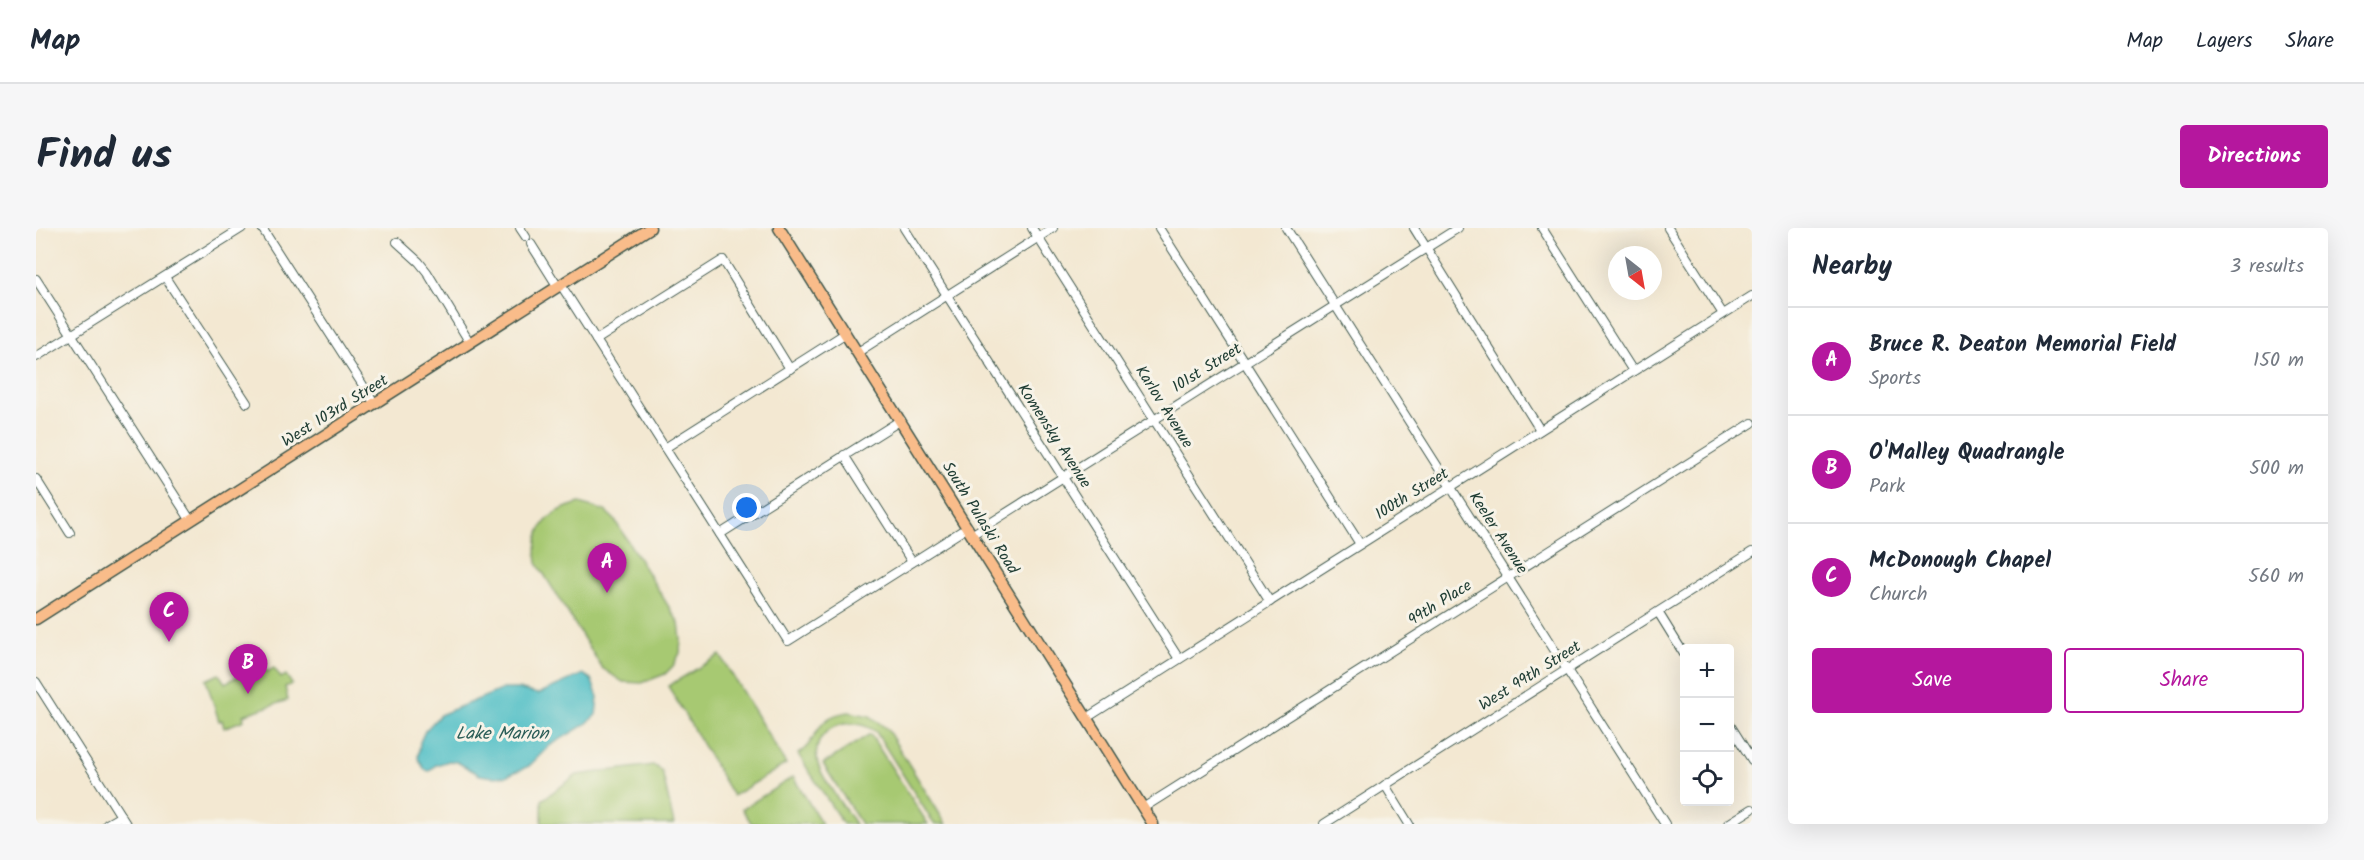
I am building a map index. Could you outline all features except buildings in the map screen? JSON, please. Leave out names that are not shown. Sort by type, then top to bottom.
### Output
[{"type":"main road","name":"West 103rd Street","points":[[36,619],[650,228]]},
{"type":"main road","name":"South Pulaski Road","points":[[779,228],[1154,824]]},
{"type":"street","points":[[36,357],[242,228]]},
{"type":"street","points":[[262,228],[375,404]]},
{"type":"street","points":[[520,228],[596,340],[720,534],[901,420]]},
{"type":"street","name":"Komensky Avenue","points":[[904,228],[1179,659]]},
{"type":"street","name":"Karlov Avenue","points":[[1032,228],[1270,602]]},
{"type":"street","points":[[858,352],[1053,228]]},
{"type":"street","points":[[1159,228],[1360,544]]},
{"type":"street","name":"Keeler Avenue","points":[[1286,228],[1665,824]]},
{"type":"street","points":[[1414,228],[1540,430]]},
{"type":"street","name":"101st Street","points":[[720,534],[788,641],[912,562],[1063,477],[1458,228]]},
{"type":"street","points":[[1542,228],[1633,371]]},
{"type":"street","points":[[1668,228],[1723,314]]},
{"type":"street","points":[[397,242],[427,272],[470,343]]},
{"type":"street","points":[[596,340],[723,260],[790,369]]},
{"type":"street","points":[[165,277],[247,403]]},
{"type":"street","points":[[36,279],[190,521]]},
{"type":"street","name":"100th Street","points":[[1088,717],[1752,296]]},
{"type":"street","points":[[665,448],[846,333]]},
{"type":"street","name":"99th Place","points":[[1143,808],[1752,423]]},
{"type":"street","points":[[844,455],[912,562]]},
{"type":"street","points":[[36,479],[70,533]]},
{"type":"street","name":"West 99th Street","points":[[1324,824],[1752,552]]},
{"type":"street","points":[[1658,612],[1680,648]]},
{"type":"street","points":[[36,682],[126,824]]},
{"type":"street","points":[[1734,731],[1752,760]]},
{"type":"street","points":[[1384,785],[1409,824]]},
{"type":"street","points":[[1728,824],[1752,809]]},
{"type":"street","points":[[108,824],[121,816]]},
{"type":"green space","points":[[580,503],[605,511],[614,519],[679,623],[680,653],[673,666],[665,674],[642,683],[623,682],[602,668],[537,563],[537,540],[545,523],[559,511]]},
{"type":"green space","points":[[720,655],[786,764],[733,796],[668,686]]},
{"type":"green space","points":[[261,662],[267,672],[274,668],[281,678],[286,675],[292,684],[285,687],[288,700],[243,715],[244,720],[224,728],[222,720],[219,721],[206,680],[219,674],[225,683],[244,673],[249,679],[255,676],[253,668]]},
{"type":"green space","points":[[849,712],[870,716],[887,729],[946,824],[934,824],[876,732],[866,726],[844,724],[825,733],[819,741],[817,752],[818,764],[824,778],[855,824],[843,824],[798,754],[829,718]]},
{"type":"green space","points":[[870,734],[928,824],[861,824],[823,764]]},
{"type":"green space","points":[[653,765],[662,771],[674,824],[542,824],[542,800],[577,775]]},
{"type":"green space","points":[[793,777],[822,824],[752,824],[742,809]]},
{"type":"water","name":"Lake Marion","points":[[583,674],[591,679],[598,697],[596,715],[586,724],[549,746],[529,766],[506,776],[493,777],[480,775],[457,762],[449,761],[436,765],[430,771],[425,770],[418,758],[420,742],[425,731],[440,715],[503,689],[518,689],[538,694]]},
{"type":"place","name":"Bruce R. Deaton Memorial Field","points":[[607,593]]},
{"type":"place","name":"McDonough Chapel","points":[[169,642]]},
{"type":"place","name":"O'Malley Quadrangle","points":[[248,694]]}]
